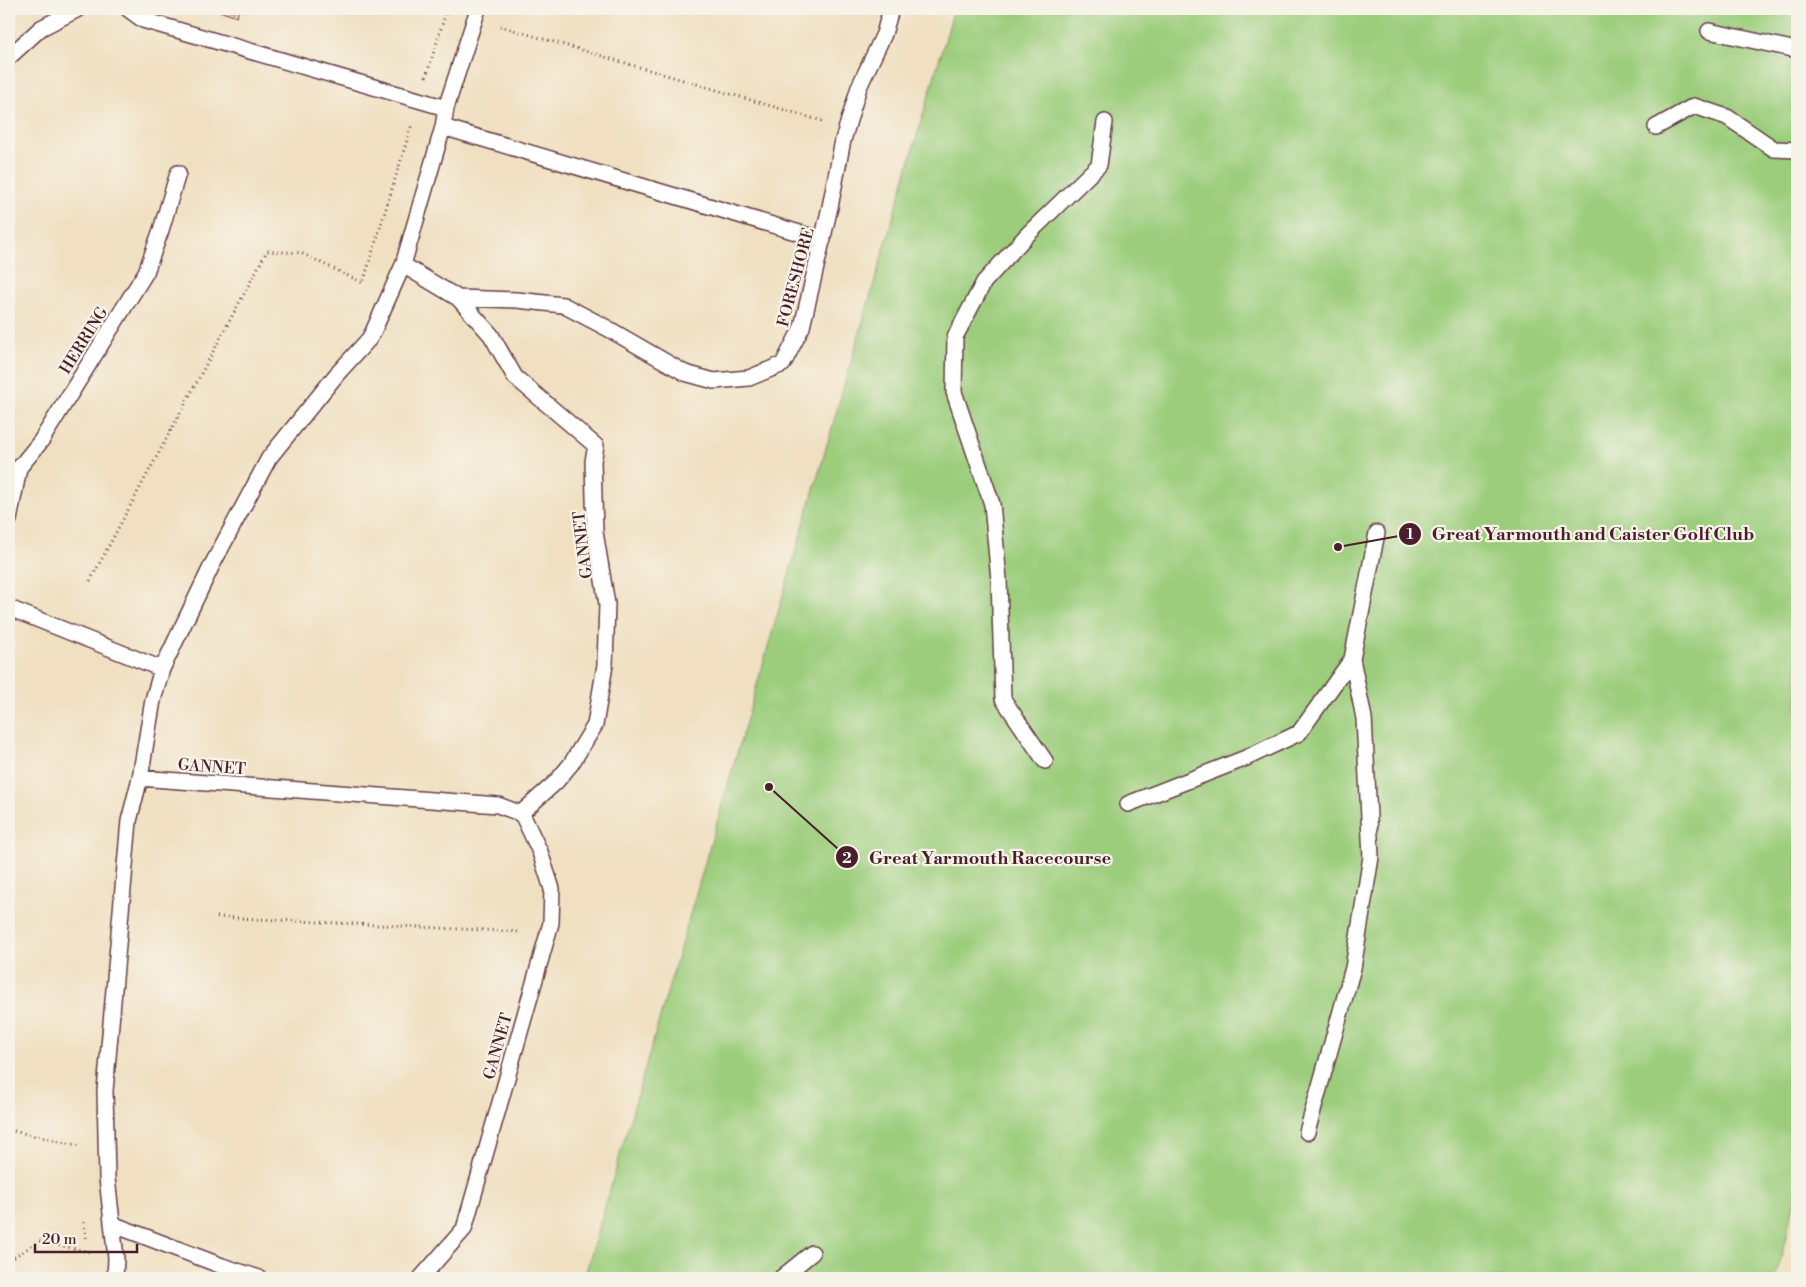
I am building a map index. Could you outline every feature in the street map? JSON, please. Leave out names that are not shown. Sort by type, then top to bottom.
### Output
[{"type":"lane","points":[[9,57],[41,28],[78,9]]},
{"type":"lane","points":[[128,9],[143,20],[446,108]]},
{"type":"lane","name":"FORESHORE","points":[[458,298],[517,300],[563,305],[685,372],[714,380],[749,378],[783,364],[802,328],[823,240],[846,128],[860,87],[884,34],[891,9]]},
{"type":"lane","points":[[115,1278],[116,1258],[106,1152],[105,1092],[129,822],[140,778],[153,700],[162,669],[212,565],[269,458],[369,339],[403,265],[443,127],[446,108],[477,14]]},
{"type":"lane","points":[[1708,31],[1797,50]]},
{"type":"lane","points":[[1656,127],[1694,106],[1726,117],[1774,149],[1797,150]]},
{"type":"lane","points":[[1045,761],[1003,699],[999,580],[992,504],[954,392],[955,337],[984,282],[1026,236],[1099,165],[1105,122]]},
{"type":"lane","points":[[443,127],[823,240]]},
{"type":"lane","name":"HERRING","points":[[9,520],[19,468],[42,441],[146,272],[178,173]]},
{"type":"lane","points":[[403,265],[458,298]]},
{"type":"lane","name":"GANNET","points":[[458,298],[491,335],[514,377],[596,446],[593,462],[595,532],[607,604],[606,665],[595,725],[571,764],[556,782],[520,814]]},
{"type":"lane","points":[[1306,1132],[1353,968],[1371,857],[1364,718],[1352,659],[1377,533]]},
{"type":"lane","points":[[9,608],[162,669]]},
{"type":"lane","points":[[1128,804],[1246,758],[1299,733],[1352,659]]},
{"type":"lane","name":"GANNET","points":[[140,778],[498,805],[522,814],[540,852],[552,889],[551,923],[464,1230],[420,1278]]},
{"type":"lane","points":[[112,1224],[259,1278]]},
{"type":"lane","points":[[781,1278],[812,1253]]},
{"type":"path","points":[[90,581],[267,251],[300,253],[363,283],[447,9],[477,14],[846,128]]},
{"type":"path","points":[[217,916],[547,933]]},
{"type":"path","points":[[9,1130],[106,1152]]},
{"type":"path","points":[[9,1256],[14,1257],[39,1241],[92,1252]]},
{"type":"green space","points":[[954,9],[1797,9],[1797,1191],[1776,1278],[584,1278]]},
{"type":"building","points":[[213,9],[239,9],[237,17]]},
{"type":"place","name":"Great Yarmouth and Caister Golf Club","points":[[1338,547]]},
{"type":"place","name":"Great Yarmouth Racecourse","points":[[769,787]]}]
